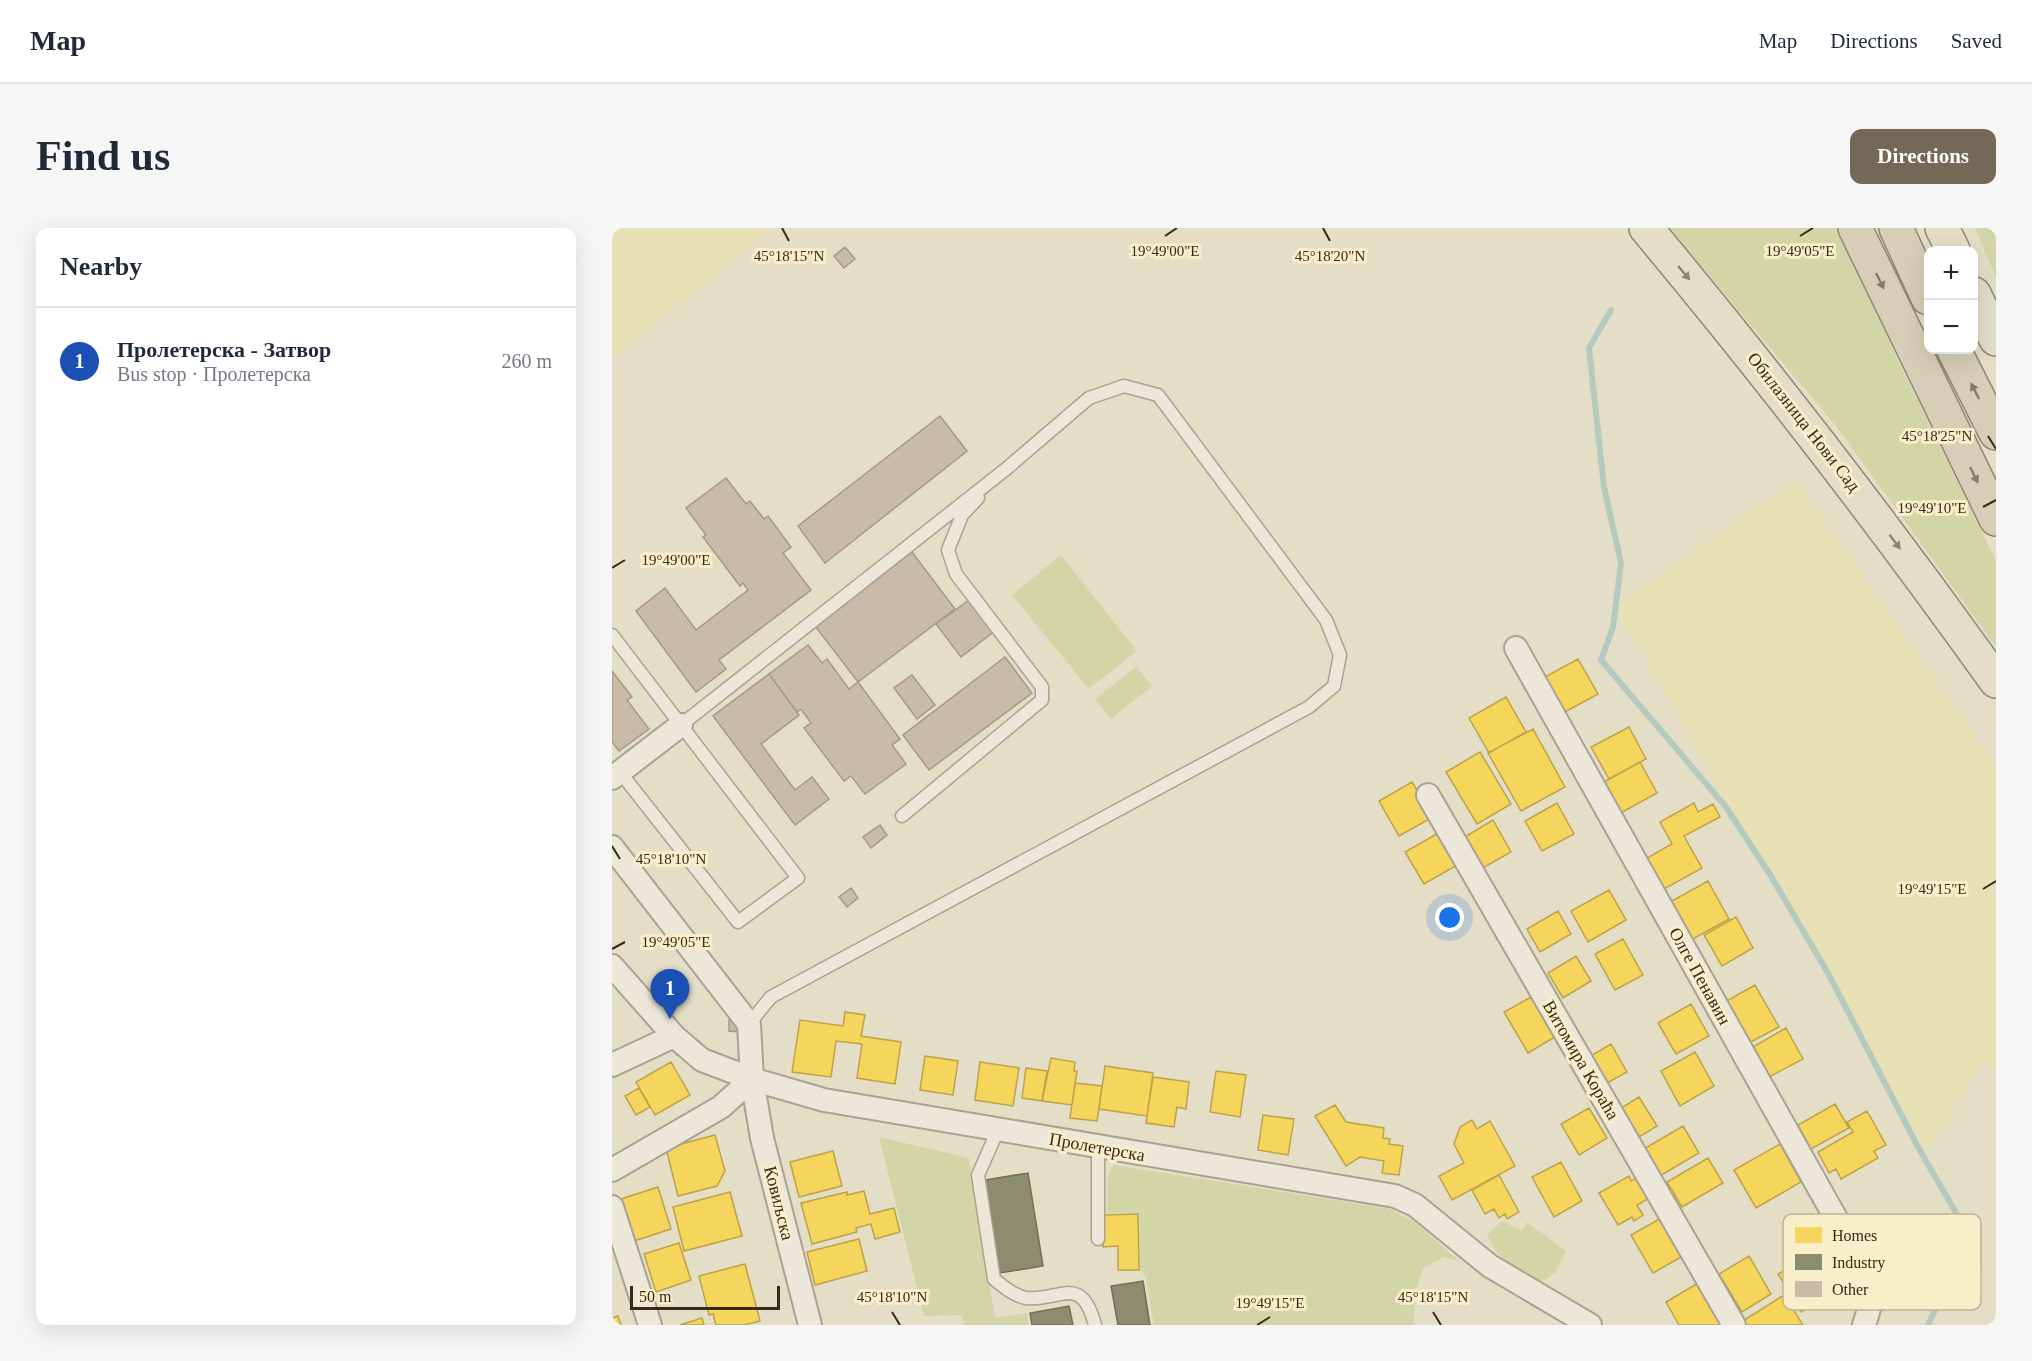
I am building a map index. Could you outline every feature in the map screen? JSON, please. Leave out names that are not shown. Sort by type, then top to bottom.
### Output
[{"type":"highway","points":[[1855,228],[1996,519]]},
{"type":"highway","points":[[1896,228],[1924,287]]},
{"type":"highway","points":[[1956,354],[1996,433]]},
{"type":"main road","name":"Обилазница Нови Сад","points":[[1646,228],[1760,365],[1832,457],[1996,681]]},
{"type":"main road","points":[[1942,228],[1951,246]]},
{"type":"main road","points":[[1977,300],[1996,339]]},
{"type":"street","name":"Олге Пенавин","points":[[1516,648],[1833,1214]]},
{"type":"street","points":[[616,775],[681,726]]},
{"type":"street","name":"Витомира Кораћа","points":[[1428,795],[1734,1325]]},
{"type":"street","points":[[612,847],[749,1024]]},
{"type":"street","name":"Пролетерска","points":[[612,966],[674,1036],[702,1060],[752,1079],[824,1100],[1395,1196],[1415,1205],[1490,1266],[1590,1325]]},
{"type":"street","name":"Ковиљска","points":[[749,1024],[752,1079],[762,1138],[810,1325]]},
{"type":"street","points":[[612,1065],[674,1036]]},
{"type":"street","points":[[612,1170],[721,1107],[752,1079]]},
{"type":"street","points":[[612,1208],[650,1325]]},
{"type":"lane","points":[[681,726],[1006,469],[1089,398],[1124,386],[1158,395],[1326,620],[1340,655],[1334,686],[1309,707],[771,997],[749,1024]]},
{"type":"lane","points":[[902,816],[1042,700],[1042,687],[956,574],[948,550],[962,515],[1006,469]]},
{"type":"lane","points":[[612,635],[798,878],[738,921],[616,775]]},
{"type":"lane","points":[[998,1130],[978,1175],[994,1279],[1006,1289],[1025,1298],[1072,1292],[1081,1297],[1095,1325]]},
{"type":"lane","points":[[1098,1147],[1098,1239]]},
{"type":"shaded area","points":[[612,228],[773,228],[612,359]]},
{"type":"shaded area","points":[[1796,480],[1996,766],[1996,1072],[1983,1062],[1928,1152],[1615,606]]},
{"type":"green space","points":[[1669,228],[1838,228],[1898,360],[1996,561],[1996,647],[1836,426]]},
{"type":"green space","points":[[1975,228],[1996,228],[1996,277]]},
{"type":"green space","points":[[1061,555],[1137,651],[1089,689],[1012,595]]},
{"type":"green space","points":[[1136,667],[1152,686],[1111,719],[1095,699]]},
{"type":"green space","points":[[879,1137],[969,1158],[995,1318],[1027,1313],[1029,1325],[964,1325],[962,1315],[924,1316]]},
{"type":"green space","points":[[1114,1165],[1391,1209],[1417,1224],[1459,1261],[1444,1257],[1423,1268],[1415,1294],[1414,1325],[1154,1325],[1146,1277],[1140,1270],[1139,1213],[1107,1213],[1108,1173]]},
{"type":"green space","points":[[1502,1221],[1522,1231],[1527,1222],[1566,1251],[1556,1272],[1543,1281],[1526,1274],[1502,1258],[1487,1235]]},
{"type":"building: Homes","points":[[1578,659],[1598,694],[1565,712],[1545,677]]},
{"type":"building: Homes","points":[[1506,697],[1526,732],[1489,753],[1469,718]]},
{"type":"building: Homes","points":[[1629,727],[1646,759],[1609,779],[1591,747]]},
{"type":"building: Homes","points":[[1533,729],[1565,787],[1521,811],[1488,753]]},
{"type":"building: Homes","points":[[1480,752],[1511,804],[1477,824],[1446,772]]},
{"type":"building: Homes","points":[[1640,762],[1657,793],[1619,814],[1602,783]]},
{"type":"building: Homes","points":[[1412,782],[1433,817],[1399,836],[1379,801]]},
{"type":"building: Homes","points":[[1557,803],[1574,834],[1542,851],[1525,821]]},
{"type":"building: Homes","points":[[1694,803],[1698,812],[1713,804],[1720,817],[1684,836],[1702,868],[1664,889],[1647,858],[1672,844],[1660,822]]},
{"type":"building: Homes","points":[[1493,820],[1511,852],[1481,869],[1463,838]]},
{"type":"building: Homes","points":[[1440,832],[1459,864],[1424,884],[1405,852]]},
{"type":"building: Homes","points":[[1708,881],[1729,919],[1691,940],[1670,902]]},
{"type":"building: Homes","points":[[1609,890],[1626,920],[1588,942],[1571,911]]},
{"type":"building: Homes","points":[[1558,911],[1571,934],[1540,952],[1527,929]]},
{"type":"building: Homes","points":[[1736,917],[1753,948],[1722,966],[1704,935]]},
{"type":"building: Homes","points":[[1623,939],[1643,975],[1615,990],[1595,954]]},
{"type":"building: Homes","points":[[1576,956],[1591,981],[1563,998],[1548,973]]},
{"type":"building: Homes","points":[[1755,985],[1779,1027],[1747,1044],[1723,1003]]},
{"type":"building: Homes","points":[[1531,997],[1555,1037],[1528,1053],[1504,1012]]},
{"type":"building: Homes","points":[[1691,1004],[1709,1036],[1676,1054],[1658,1023]]},
{"type":"building: Homes","points":[[845,1012],[865,1015],[861,1036],[901,1042],[895,1084],[857,1078],[862,1044],[836,1041],[831,1077],[792,1072],[800,1020],[843,1026]]},
{"type":"building: Homes","points":[[1786,1028],[1803,1059],[1769,1077],[1753,1047]]},
{"type":"building: Homes","points":[[1611,1044],[1627,1072],[1600,1087],[1584,1060]]},
{"type":"building: Homes","points":[[1695,1052],[1714,1086],[1680,1106],[1661,1071]]},
{"type":"building: Homes","points":[[925,1056],[958,1061],[953,1095],[920,1090]]},
{"type":"building: Homes","points":[[1051,1058],[1075,1062],[1074,1071],[1077,1071],[1072,1105],[1042,1101]]},
{"type":"building: Homes","points":[[671,1062],[690,1095],[655,1115],[636,1082]]},
{"type":"building: Homes","points":[[980,1062],[1019,1068],[1013,1106],[975,1100]]},
{"type":"building: Homes","points":[[1105,1066],[1153,1073],[1147,1116],[1099,1109]]},
{"type":"building: Homes","points":[[1026,1068],[1047,1071],[1042,1101],[1022,1098]]},
{"type":"building: Homes","points":[[1216,1071],[1246,1075],[1240,1117],[1210,1112]]},
{"type":"building: Homes","points":[[1153,1077],[1189,1082],[1186,1109],[1177,1107],[1174,1127],[1146,1123]]},
{"type":"building: Homes","points":[[1075,1083],[1102,1086],[1097,1121],[1070,1118]]},
{"type":"building: Homes","points":[[639,1088],[650,1107],[636,1115],[625,1096]]},
{"type":"building: Homes","points":[[1639,1097],[1657,1126],[1631,1142],[1613,1113]]},
{"type":"building: Homes","points":[[1835,1104],[1849,1128],[1811,1149],[1798,1125]]},
{"type":"building: Homes","points":[[1335,1105],[1346,1122],[1384,1128],[1383,1138],[1390,1139],[1389,1144],[1403,1146],[1399,1175],[1382,1173],[1384,1161],[1360,1157],[1346,1166],[1315,1116]]},
{"type":"building: Homes","points":[[1589,1108],[1607,1138],[1579,1155],[1561,1124]]},
{"type":"building: Homes","points":[[1867,1111],[1886,1145],[1874,1151],[1878,1158],[1841,1179],[1836,1169],[1829,1173],[1818,1152],[1853,1132],[1847,1122]]},
{"type":"building: Homes","points":[[1263,1115],[1294,1119],[1288,1155],[1258,1150]]},
{"type":"building: Homes","points":[[1472,1120],[1477,1129],[1490,1121],[1515,1166],[1452,1200],[1439,1176],[1464,1163],[1454,1144],[1460,1127]]},
{"type":"building: Homes","points":[[1683,1126],[1699,1153],[1658,1177],[1642,1150]]},
{"type":"building: Homes","points":[[715,1135],[725,1171],[717,1186],[678,1196],[666,1148]]},
{"type":"building: Homes","points":[[1780,1144],[1801,1182],[1756,1208],[1734,1170]]},
{"type":"building: Homes","points":[[833,1151],[842,1186],[799,1197],[790,1162]]},
{"type":"building: Homes","points":[[1708,1158],[1723,1183],[1682,1207],[1667,1182]]},
{"type":"building: Homes","points":[[1561,1162],[1582,1201],[1554,1217],[1532,1177]]},
{"type":"building: Homes","points":[[1499,1175],[1519,1212],[1507,1219],[1505,1214],[1499,1218],[1494,1209],[1485,1214],[1472,1190]]},
{"type":"building: Homes","points":[[1629,1176],[1631,1181],[1639,1177],[1651,1197],[1637,1205],[1643,1215],[1634,1221],[1632,1217],[1618,1225],[1599,1193]]},
{"type":"building: Homes","points":[[658,1187],[671,1229],[634,1241],[621,1199]]},
{"type":"building: Homes","points":[[864,1191],[870,1214],[894,1208],[900,1232],[875,1239],[871,1224],[856,1228],[857,1232],[812,1244],[801,1203],[847,1192],[847,1195]]},
{"type":"building: Homes","points":[[730,1192],[742,1236],[684,1251],[673,1207]]},
{"type":"building: Homes","points":[[1138,1214],[1139,1270],[1118,1270],[1118,1246],[1103,1247],[1103,1215]]},
{"type":"building: Homes","points":[[1661,1218],[1683,1256],[1653,1273],[1631,1235]]},
{"type":"building: Homes","points":[[859,1239],[867,1271],[815,1285],[807,1252]]},
{"type":"building: Homes","points":[[679,1243],[691,1280],[656,1292],[644,1254]]},
{"type":"building: Homes","points":[[1749,1256],[1771,1294],[1742,1312],[1719,1274]]},
{"type":"building: Homes","points":[[745,1264],[760,1321],[744,1325],[716,1325],[713,1314],[709,1315],[699,1276]]},
{"type":"building: Homes","points":[[1783,1271],[1783,1282],[1778,1274]]},
{"type":"building: Homes","points":[[1698,1283],[1723,1325],[1679,1325],[1666,1302]]},
{"type":"building: Homes","points":[[1783,1296],[1783,1310],[1794,1310],[1803,1325],[1743,1325],[1741,1322]]},
{"type":"building: Homes","points":[[618,1316],[621,1325],[612,1325],[612,1318]]},
{"type":"building: Homes","points":[[702,1318],[704,1325],[680,1325]]},
{"type":"building: Industry","points":[[1028,1173],[1043,1266],[1000,1273],[985,1180]]},
{"type":"building: Industry","points":[[1143,1281],[1150,1325],[1118,1325],[1111,1286]]},
{"type":"building: Industry","points":[[1069,1306],[1073,1325],[1032,1325],[1030,1313]]},
{"type":"building: Other","points":[[845,247],[855,259],[844,268],[834,256]]},
{"type":"building: Other","points":[[940,416],[967,451],[825,563],[798,526]]},
{"type":"building: Other","points":[[726,478],[746,504],[750,501],[764,519],[768,516],[791,547],[783,553],[811,590],[719,660],[726,669],[696,692],[636,611],[665,588],[696,630],[748,590],[743,583],[740,586],[703,537],[706,535],[686,508]]},
{"type":"building: Other","points":[[912,552],[955,609],[858,682],[815,626]]},
{"type":"building: Other","points":[[972,598],[996,630],[961,657],[936,624]]},
{"type":"building: Other","points":[[808,645],[822,663],[827,659],[849,689],[858,682],[900,739],[892,745],[906,764],[865,794],[851,776],[844,781],[804,728],[811,723],[801,709],[797,712],[769,674]]},
{"type":"building: Other","points":[[1005,657],[1032,693],[929,770],[903,735]]},
{"type":"building: Other","points":[[612,671],[632,697],[627,700],[649,729],[619,751],[612,742]]},
{"type":"building: Other","points":[[769,674],[799,715],[761,744],[795,790],[812,777],[829,799],[795,825],[713,716]]},
{"type":"building: Other","points":[[912,675],[935,705],[917,719],[894,688]]},
{"type":"building: Other","points":[[880,825],[887,835],[871,848],[863,837]]},
{"type":"building: Other","points":[[851,888],[858,898],[847,907],[839,897]]},
{"type":"building: Other","points":[[729,1020],[740,1020],[739,1032],[729,1031]]},
{"type":"waterway","points":[[1611,310],[1589,348],[1604,487],[1621,563],[1613,627],[1601,660],[1726,807],[1771,876],[1829,975],[1918,1147],[1957,1214]]},
{"type":"waterway","points":[[1928,1325],[1935,1310]]},
{"type":"place","name":"Пролетерска - Затвор","points":[[670,1019]]}]
